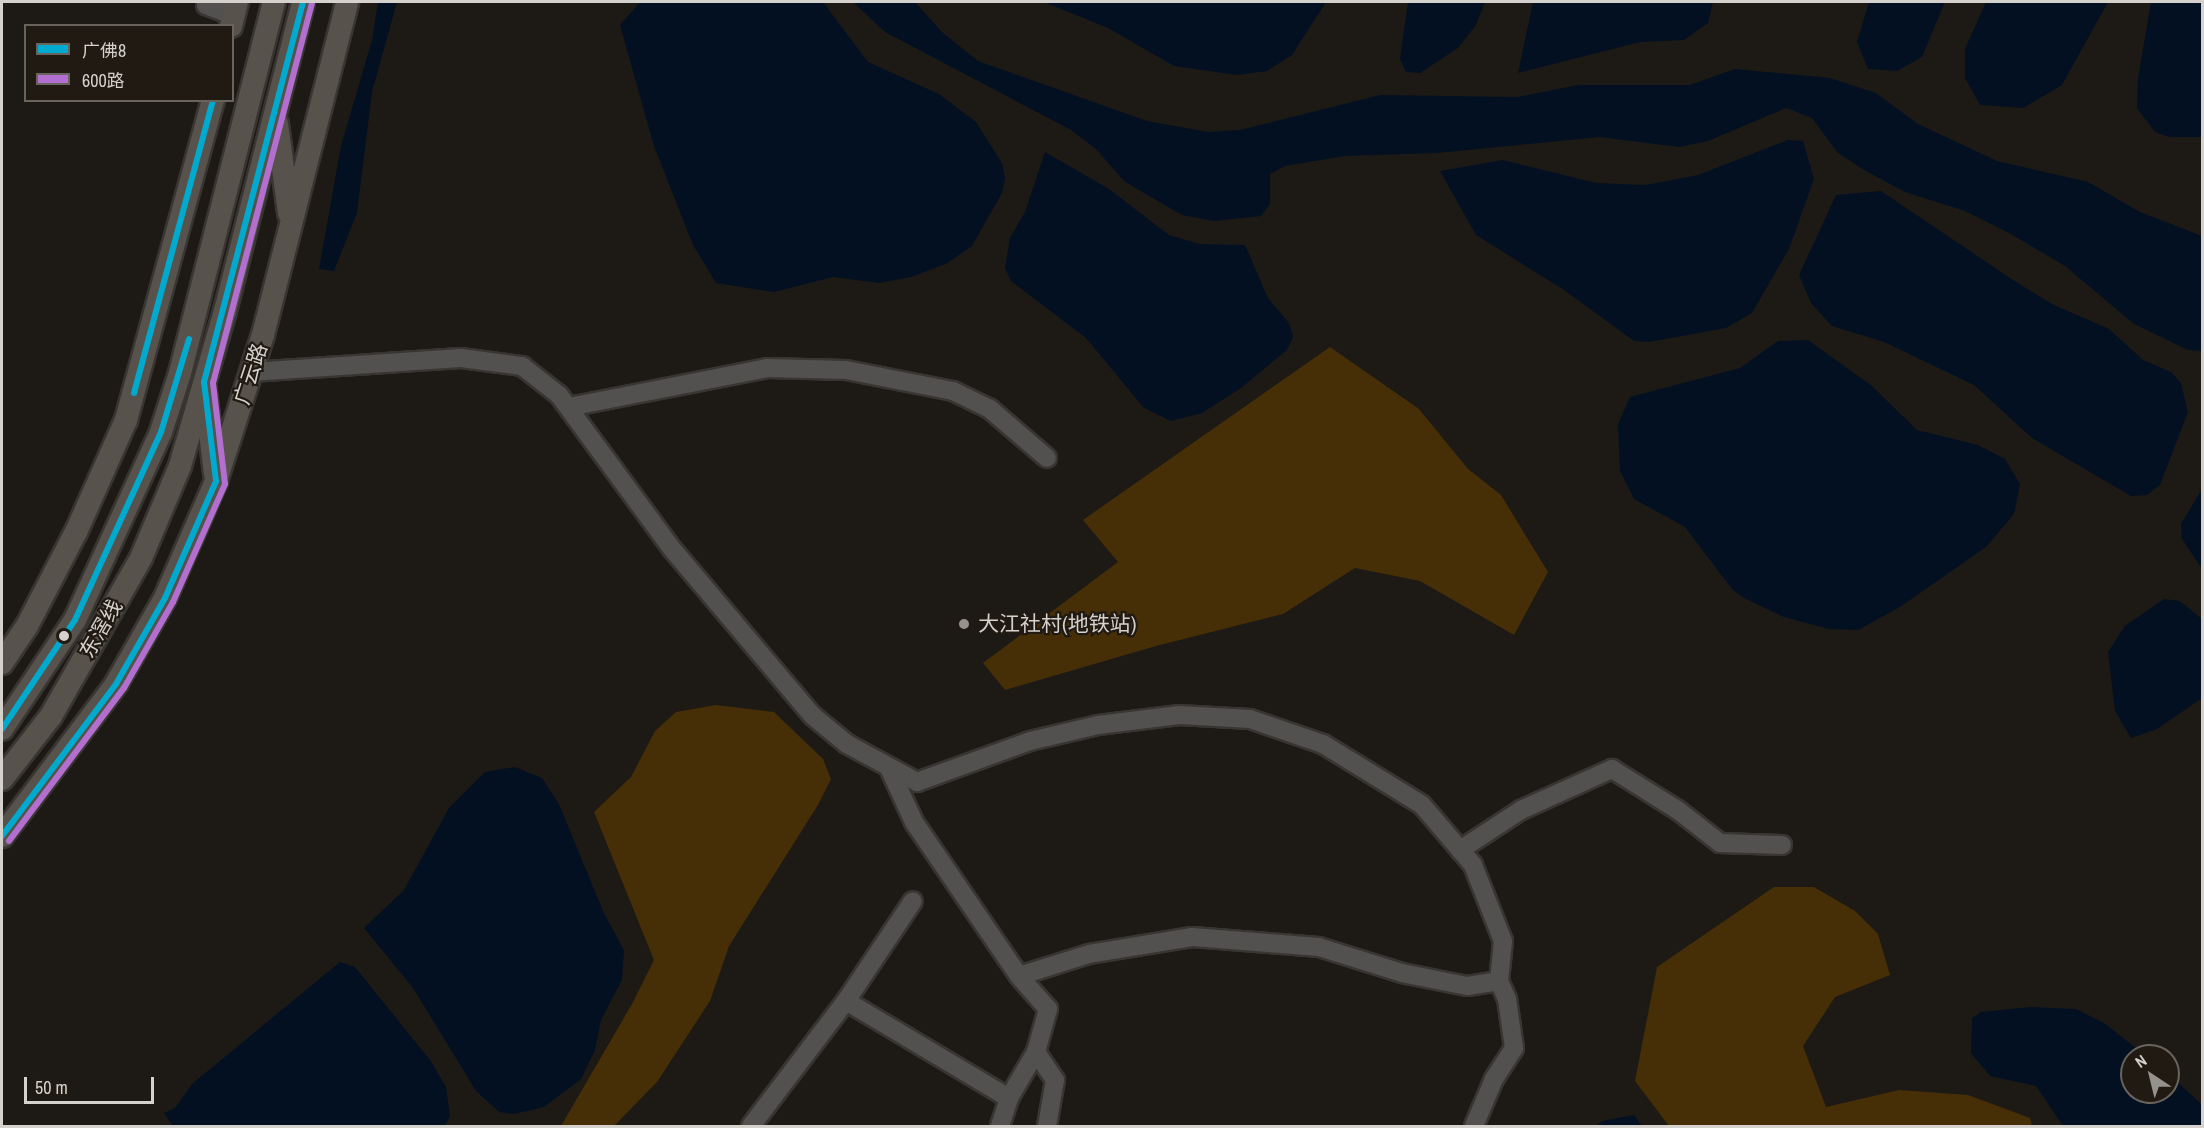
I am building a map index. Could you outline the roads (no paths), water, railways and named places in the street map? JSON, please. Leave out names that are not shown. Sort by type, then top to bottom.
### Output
[{"type":"main road","points":[[2,729],[75,620],[161,432],[180,373],[274,2]]},
{"type":"main road","name":"广云路","points":[[180,466],[303,2]]},
{"type":"main road","name":"广云路","points":[[2,836],[116,684],[165,598],[216,481],[251,372],[291,227],[347,2]]},
{"type":"main road","points":[[2,663],[27,627],[72,540],[126,420],[212,102]]},
{"type":"main road","points":[[275,112],[291,227]]},
{"type":"main road","points":[[204,382],[216,481]]},
{"type":"main road","name":"东滘线","points":[[2,779],[51,716],[141,558],[180,466]]},
{"type":"street","points":[[206,2],[206,5],[234,14]]},
{"type":"street","points":[[251,372],[461,358],[522,366],[560,395],[673,550],[813,716],[847,744],[890,770],[917,782],[1030,741],[1098,725],[1179,715],[1250,719],[1323,744],[1422,805],[1473,865],[1503,941],[1499,981],[1507,999],[1514,1048],[1494,1078],[1474,1126]]},
{"type":"street","points":[[569,407],[768,368],[846,370],[953,391],[990,409],[1047,458]]},
{"type":"street","points":[[1460,850],[1521,810],[1612,769],[1679,811],[1720,843],[1782,845]]},
{"type":"street","points":[[890,770],[914,822],[1018,976],[1048,1009],[1036,1052],[1009,1098],[1000,1126]]},
{"type":"street","points":[[751,1126],[846,1001],[913,901]]},
{"type":"street","points":[[1018,976],[1089,954],[1192,937],[1318,947],[1402,973],[1467,986],[1499,981]]},
{"type":"street","points":[[846,1001],[1009,1098]]},
{"type":"street","points":[[1036,1052],[1055,1080],[1047,1126]]},
{"type":"water","points":[[378,2],[397,2],[372,92],[357,213],[334,271],[319,269],[341,146],[372,40]]},
{"type":"water","points":[[640,2],[823,2],[868,62],[939,94],[976,122],[1002,163],[1005,178],[1002,193],[972,246],[946,264],[911,277],[879,283],[833,277],[774,292],[716,283],[693,245],[654,146],[620,25]]},
{"type":"water","points":[[853,2],[915,2],[942,32],[978,61],[1147,121],[1208,132],[1240,130],[1380,95],[1518,97],[1578,85],[1690,85],[1735,69],[1830,78],[1876,93],[1918,124],[1997,161],[2088,182],[2140,212],[2202,236],[2202,351],[2188,350],[2134,324],[2065,266],[2009,233],[1965,211],[1905,192],[1864,170],[1838,153],[1812,118],[1786,108],[1708,141],[1679,147],[1599,137],[1437,153],[1344,156],[1285,166],[1270,174],[1270,204],[1261,216],[1214,221],[1182,215],[1125,182],[1096,149],[1071,130],[885,32]]},
{"type":"water","points":[[1044,2],[1326,2],[1292,55],[1267,71],[1237,75],[1174,66],[1108,28]]},
{"type":"water","points":[[1408,2],[1485,2],[1476,25],[1458,48],[1420,73],[1406,72],[1400,59]]},
{"type":"water","points":[[1533,2],[1713,2],[1708,23],[1684,40],[1640,42],[1518,73]]},
{"type":"water","points":[[1869,2],[1945,2],[1922,57],[1897,71],[1868,69],[1857,42]]},
{"type":"water","points":[[1986,2],[2108,2],[2062,85],[2023,108],[1980,105],[1965,78],[1965,49]]},
{"type":"water","points":[[2151,2],[2202,2],[2202,137],[2169,137],[2155,132],[2137,108],[2138,78]]},
{"type":"water","points":[[1788,140],[1803,141],[1814,179],[1789,249],[1752,313],[1726,328],[1649,342],[1634,341],[1564,290],[1476,235],[1440,171],[1503,160],[1596,183],[1646,185],[1698,175]]},
{"type":"water","points":[[1045,152],[1109,189],[1169,235],[1200,244],[1245,245],[1268,298],[1289,323],[1293,337],[1287,350],[1241,388],[1202,413],[1171,421],[1144,408],[1086,338],[1011,281],[1005,268],[1010,238],[1025,212]]},
{"type":"water","points":[[1881,191],[2013,280],[2052,304],[2109,329],[2143,360],[2171,372],[2181,383],[2188,412],[2160,485],[2147,495],[2131,496],[2032,438],[1974,385],[1884,342],[1832,326],[1811,303],[1799,275],[1836,195]]},
{"type":"water","points":[[1808,340],[1872,386],[1917,430],[1978,445],[2005,459],[2020,484],[2014,514],[1986,547],[1900,607],[1858,630],[1829,629],[1784,617],[1744,598],[1732,589],[1685,527],[1634,499],[1620,471],[1618,424],[1630,397],[1740,368],[1778,341]]},
{"type":"water","points":[[2202,489],[2202,569],[2182,539],[2181,524]]},
{"type":"water","points":[[2164,599],[2180,601],[2202,619],[2202,698],[2157,729],[2131,738],[2115,711],[2108,652],[2125,626]]},
{"type":"water","points":[[515,767],[542,778],[559,804],[603,911],[624,950],[622,980],[601,1020],[595,1050],[581,1079],[544,1107],[514,1114],[499,1112],[476,1091],[413,988],[364,928],[404,890],[449,808],[485,772]]},
{"type":"water","points":[[340,962],[355,967],[430,1060],[446,1087],[450,1116],[445,1126],[173,1126],[164,1113],[175,1108],[193,1083]]},
{"type":"water","points":[[2030,1007],[2076,1009],[2104,1023],[2131,1044],[2120,1044],[2120,1104],[2180,1104],[2180,1084],[2202,1105],[2202,1126],[2063,1126],[2036,1086],[1990,1076],[1971,1053],[1972,1018],[1981,1012]]},
{"type":"water","points":[[1634,1115],[1642,1126],[1596,1126],[1602,1121]]},
{"type":"place","name":"大江社村(地铁站)","points":[[964,624]]}]
